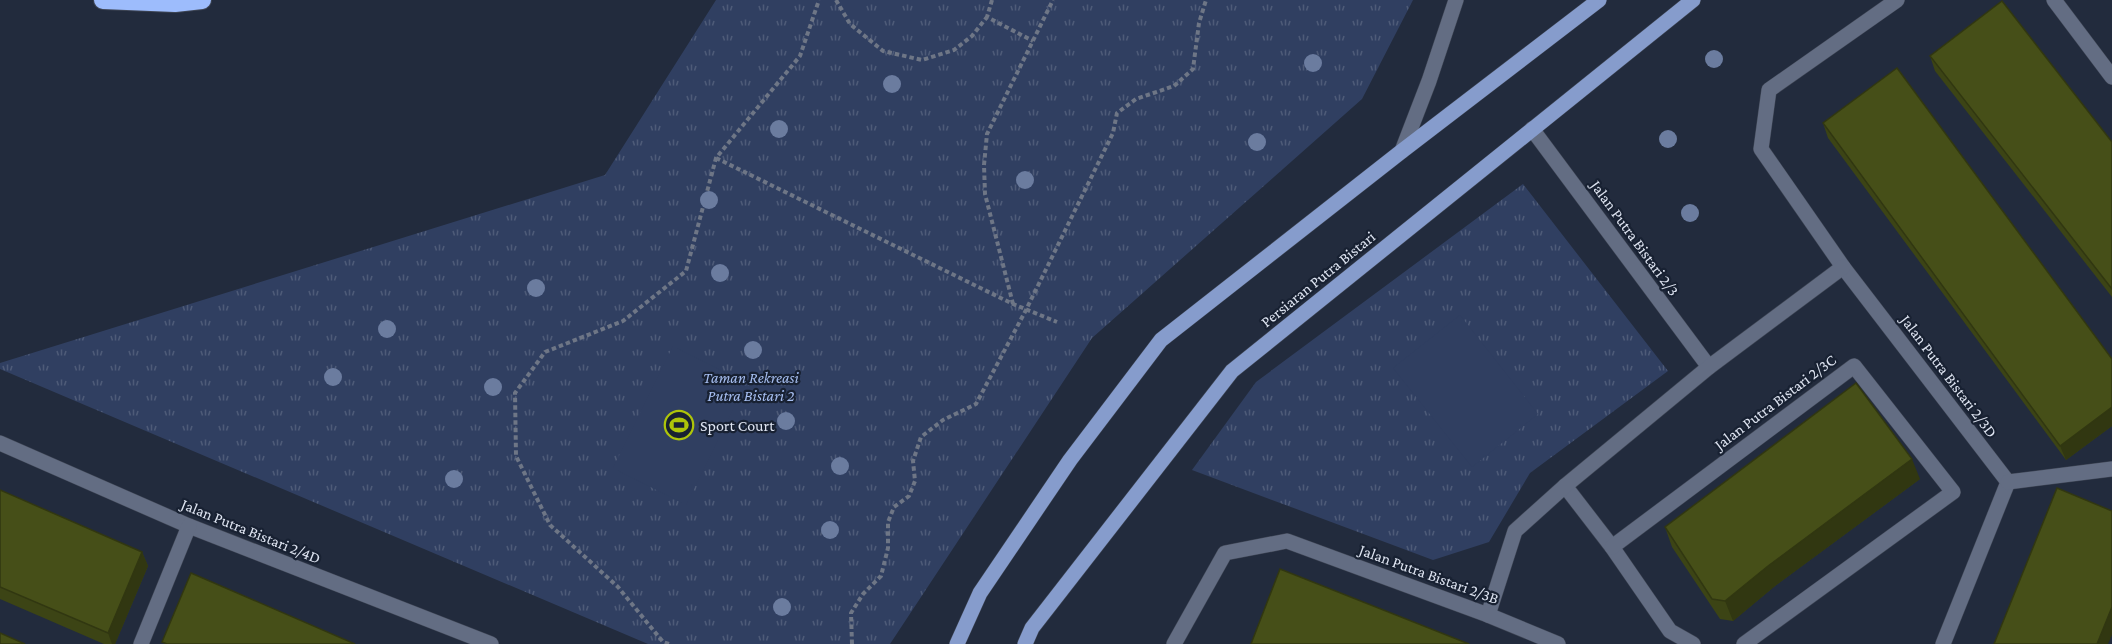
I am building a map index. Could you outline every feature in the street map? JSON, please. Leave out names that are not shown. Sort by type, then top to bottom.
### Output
[{"type":"highway","points":[[103,0],[175,3],[202,0]]},
{"type":"main road","points":[[957,644],[980,593],[1070,460],[1161,340],[1599,0]]},
{"type":"main road","name":"Persiaran Putra Bistari","points":[[1025,644],[1032,628],[1232,371],[1693,0]]},
{"type":"street","points":[[1402,151],[1429,81],[1456,0]]},
{"type":"street","name":"Jalan Putra Bistari 2/3D","points":[[1897,0],[1769,90],[1761,149],[1843,267],[2008,482]]},
{"type":"street","points":[[2054,0],[2112,77]]},
{"type":"street","name":"Jalan Putra Bistari 2/3","points":[[1532,129],[1709,367]]},
{"type":"street","points":[[1488,615],[1515,531],[1565,486],[1709,367],[1843,267]]},
{"type":"street","name":"Jalan Putra Bistari 2/3C","points":[[1612,547],[1854,366],[1953,492],[1744,644]]},
{"type":"street","name":"Jalan Putra Bistari 2/4D","points":[[0,444],[189,526],[491,644]]},
{"type":"street","points":[[1943,644],[2008,482],[2112,469]]},
{"type":"street","points":[[1565,486],[1612,547],[1670,631],[1694,644]]},
{"type":"street","points":[[141,644],[189,526]]},
{"type":"street","name":"Jalan Putra Bistari 2/3B","points":[[1174,644],[1225,553],[1287,541],[1488,615],[1558,644]]},
{"type":"street","points":[[1516,644],[1522,629]]},
{"type":"path","points":[[669,644],[663,642],[618,587],[549,525],[516,456],[515,393],[545,352],[623,321],[686,271],[716,158],[800,56],[819,0]]},
{"type":"path","points":[[836,0],[850,24],[883,51],[922,60],[954,50],[972,36],[987,17],[992,0]]},
{"type":"path","points":[[1013,304],[985,194],[984,165],[987,134],[1053,0]]},
{"type":"path","points":[[852,644],[850,613],[863,594],[882,576],[888,548],[888,522],[894,507],[909,496],[915,482],[913,461],[921,437],[943,420],[976,404],[1026,310],[1113,133],[1117,113],[1136,99],[1174,86],[1192,69],[1199,23],[1206,0]]},
{"type":"path","points":[[987,17],[1033,41]]},
{"type":"path","points":[[716,158],[1013,304],[1057,322]]},
{"type":"green space","name":"Taman Rekreasi Putra Bistari 2","points":[[716,0],[1413,0],[1362,99],[1092,338],[890,644],[648,644],[0,369],[0,363],[605,175]]},
{"type":"green space","points":[[1523,184],[1668,371],[1530,473],[1489,542],[1433,560],[1192,470],[1256,382]]},
{"type":"green space","points":[[1460,315],[1538,414],[1472,467],[1393,368]]},
{"type":"green space","name":"Sport Court","points":[[673,346],[746,383],[686,505],[613,468]]},
{"type":"building","points":[[2002,1],[2112,142],[2112,289],[1930,56]]},
{"type":"building","points":[[1897,68],[2112,359],[2112,407],[2060,446],[1823,123]]},
{"type":"building","points":[[1856,383],[1912,459],[1768,566],[1725,601],[1712,599],[1665,527]]},
{"type":"building","points":[[2057,488],[2112,511],[2112,607],[2097,644],[1994,644]]},
{"type":"building","points":[[0,490],[142,552],[108,633],[0,587]]},
{"type":"building","points":[[1280,569],[1469,644],[1251,644]]},
{"type":"building","points":[[191,573],[355,644],[167,644],[162,642]]},
{"type":"building","points":[[0,633],[25,644],[0,644]]},
{"type":"place","name":"Sport Court","points":[[679,425]]}]
